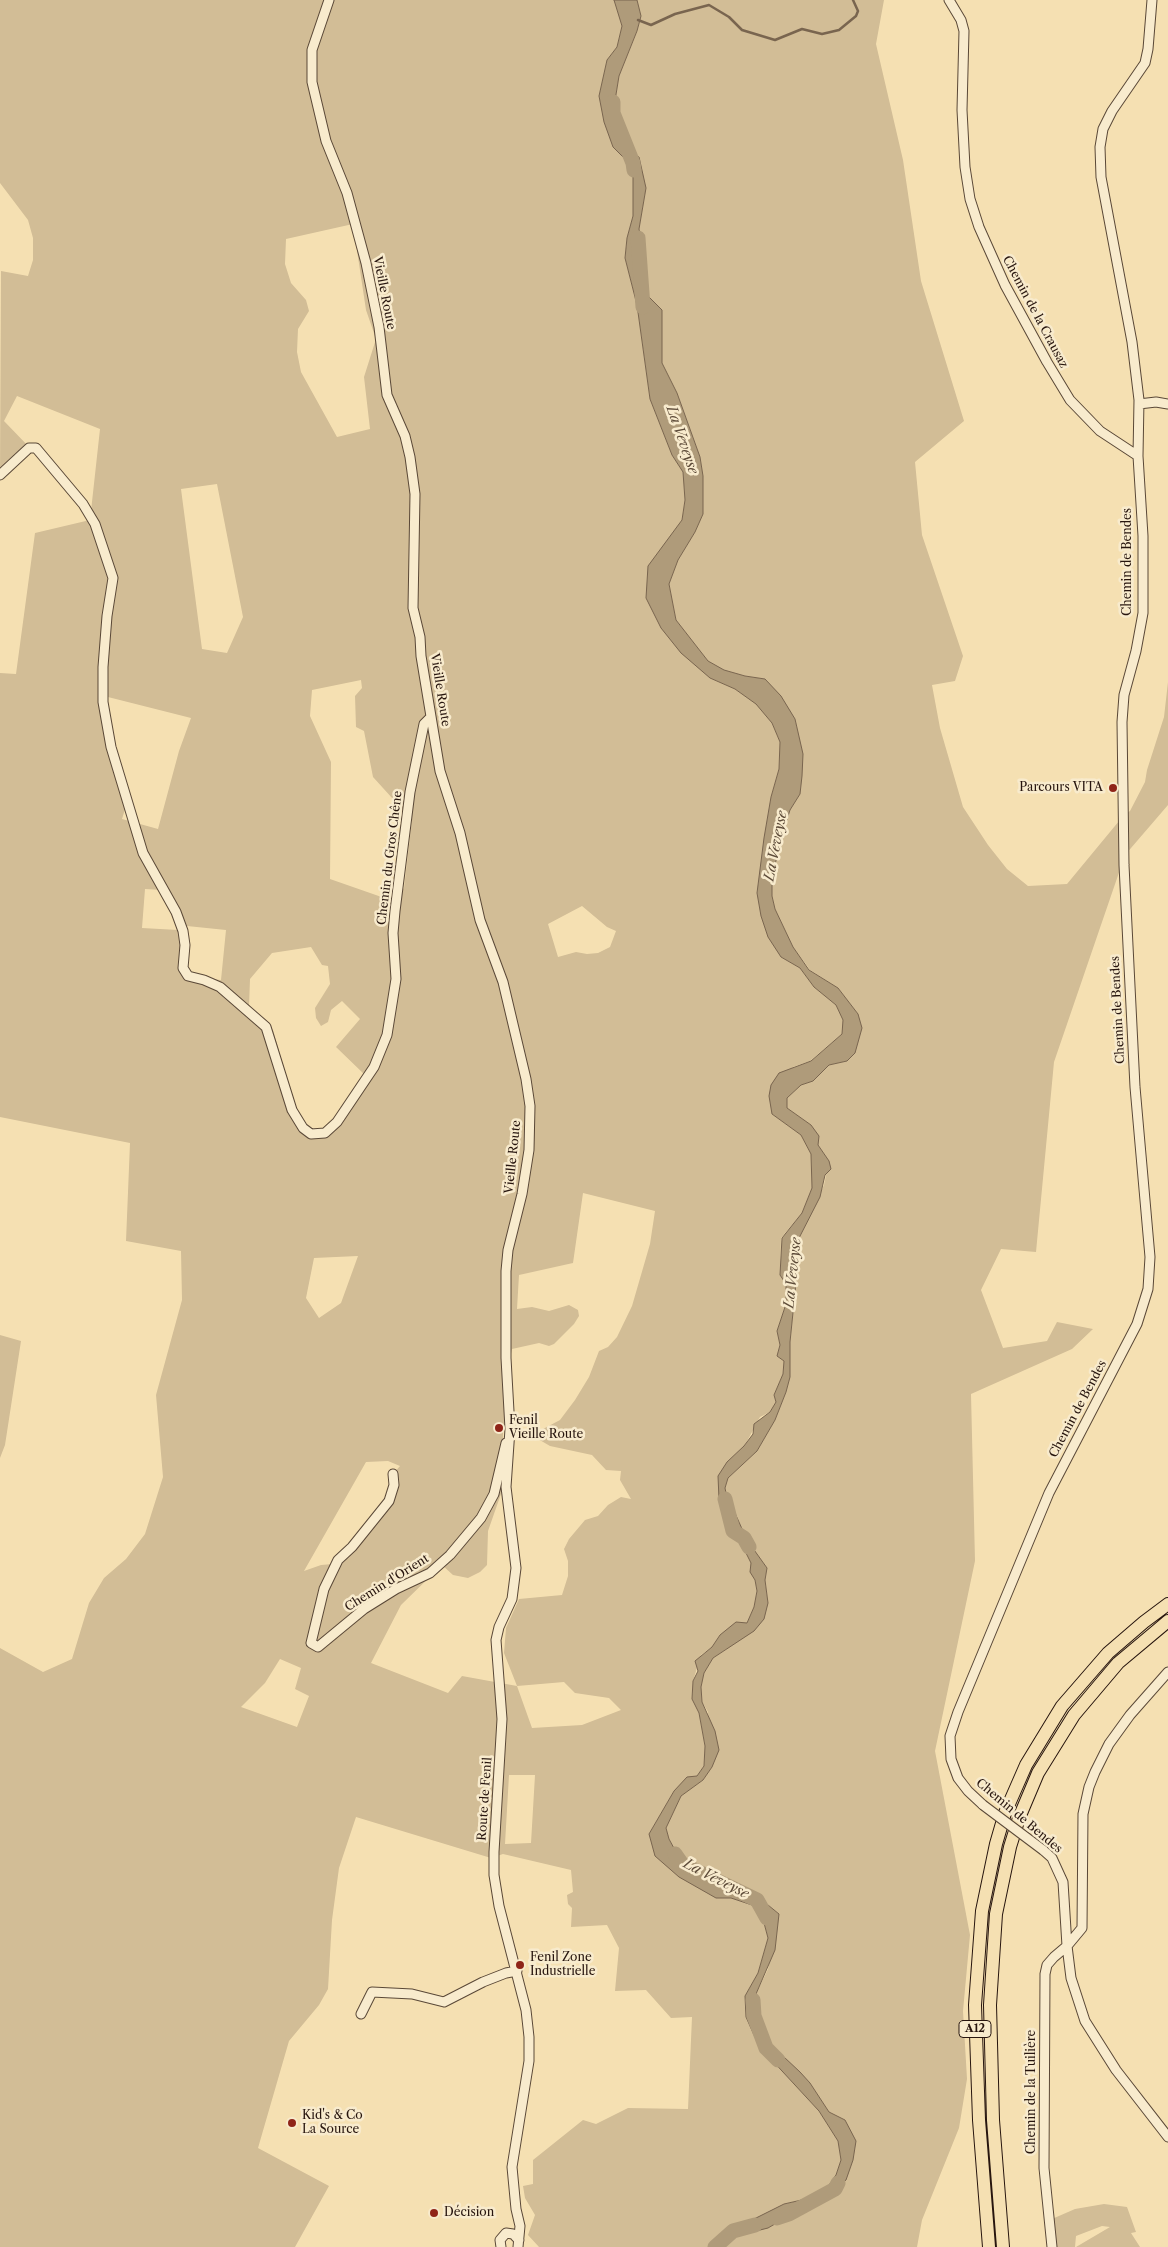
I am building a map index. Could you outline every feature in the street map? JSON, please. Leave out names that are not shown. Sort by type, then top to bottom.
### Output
[{"type":"highway","name":"A12","points":[[989,2247],[979,2120],[975,2005],[982,1912],[996,1844],[1005,1813],[1026,1765],[1062,1706],[1108,1653],[1168,1604]]},
{"type":"highway","name":"A12","points":[[1003,2247],[993,2120],[990,2005],[996,1914],[1010,1847],[1019,1818],[1038,1773],[1074,1714],[1118,1663],[1168,1621]]},
{"type":"street","name":"Vieille Route","points":[[329,0],[312,50],[312,82],[326,142],[348,193],[366,263],[379,327],[386,394],[405,436],[410,457],[416,494],[413,608],[420,633],[441,777],[460,833],[480,920],[503,982],[529,1096],[529,1150],[519,1210],[506,1265],[506,1358],[509,1388]]},
{"type":"street","name":"Chemin de la Crausaz","points":[[949,0],[961,20],[964,31],[962,110],[965,167],[970,199],[979,227],[1004,285],[1070,400],[1100,431],[1138,456]]},
{"type":"street","name":"Chemin de Bendes","points":[[1152,0],[1145,63],[1112,111],[1103,129],[1100,147],[1101,177],[1132,342],[1139,404],[1138,456],[1143,536],[1143,613],[1136,651],[1124,695],[1122,722],[1125,884],[1135,1087],[1150,1256],[1148,1289],[1137,1324],[1049,1493],[950,1736],[951,1759],[958,1778],[968,1791],[983,1805],[1052,1858],[1063,1882],[1071,1978],[1085,2021],[1116,2070],[1168,2137]]},
{"type":"street","points":[[1139,404],[1156,402],[1168,404]]},
{"type":"street","name":"Chemin du Gros Chêne","points":[[0,475],[29,448],[33,447],[83,504],[95,524],[113,578],[107,616],[103,666],[103,702],[111,747],[143,853],[176,912],[183,931],[185,945],[183,968],[188,976],[220,987],[266,1027],[292,1110],[303,1128],[311,1134],[325,1133],[337,1122],[374,1067],[388,1035],[396,979],[393,933],[410,792],[424,724],[431,716]]},
{"type":"street","name":"Route de Fenil","points":[[509,1388],[510,1429],[506,1487],[516,1568],[512,1599],[499,1627],[496,1640],[502,1719],[494,1852],[495,1882],[499,1906],[526,2010],[529,2045],[523,2103],[512,2168],[516,2209],[520,2226],[518,2245]]},
{"type":"street","name":"Chemin d'Orient","points":[[394,1474],[394,1485],[389,1501],[352,1547],[338,1560],[324,1589],[311,1643],[318,1647],[364,1609],[396,1589],[430,1573],[450,1555],[481,1518],[494,1494],[510,1429]]},
{"type":"street","name":"Chemin de la Tuilière","points":[[1052,2247],[1044,2168],[1044,1974],[1047,1965],[1082,1928],[1082,1827],[1089,1787],[1101,1758],[1125,1722],[1144,1697],[1168,1672]]},
{"type":"street","points":[[362,2014],[372,1992],[412,1994],[444,2002],[483,1982],[517,1971]]},
{"type":"street","name":"Route de Fenil","points":[[501,2247],[501,2238],[514,2221],[516,2209]]},
{"type":"street","points":[[506,2233],[513,2234],[518,2245]]},
{"type":"shaded area","points":[[0,0],[614,0],[619,9],[622,26],[617,47],[607,60],[599,96],[613,147],[628,162],[633,177],[633,216],[627,238],[625,258],[637,305],[650,399],[672,455],[683,472],[685,500],[682,520],[669,540],[646,598],[710,678],[735,689],[757,704],[772,723],[780,742],[779,769],[771,797],[757,893],[781,957],[800,968],[814,987],[836,1005],[843,1019],[843,1033],[810,1061],[793,1067],[772,1114],[801,1135],[811,1154],[812,1188],[802,1213],[781,1238],[780,1275],[786,1284],[786,1304],[777,1331],[780,1345],[778,1356],[784,1361],[783,1374],[774,1395],[776,1402],[770,1412],[760,1417],[744,1447],[727,1462],[719,1499],[751,1563],[751,1572],[757,1591],[754,1607],[747,1623],[720,1635],[712,1647],[701,1655],[693,1681],[692,1698],[699,1713],[705,1746],[704,1766],[697,1776],[674,1791],[649,1834],[716,1898],[731,1898],[755,1906],[764,1923],[768,1938],[758,1973],[745,1996],[754,2035],[782,2071],[819,2111],[838,2141],[841,2160],[836,2175],[827,2188],[806,2199],[784,2204],[768,2228],[835,2189],[846,2180],[845,2120],[829,2112],[810,2083],[784,2057],[766,2048],[754,2016],[756,1994],[768,1969],[778,1913],[768,1905],[692,1871],[676,1852],[666,1828],[681,1796],[703,1780],[712,1767],[708,1712],[702,1702],[701,1687],[704,1673],[713,1658],[727,1649],[768,1603],[765,1580],[767,1568],[747,1540],[725,1488],[728,1478],[757,1451],[775,1420],[786,1392],[790,1376],[790,1342],[798,1263],[796,1253],[798,1240],[824,1185],[829,1161],[818,1145],[811,1125],[787,1108],[787,1098],[801,1085],[813,1081],[829,1065],[847,1061],[858,1014],[838,988],[810,970],[793,947],[775,909],[772,896],[772,877],[783,832],[790,810],[800,794],[798,733],[795,719],[765,679],[723,670],[708,661],[676,620],[669,584],[678,560],[695,532],[703,514],[703,476],[700,457],[677,393],[662,363],[662,310],[642,290],[640,259],[643,253],[639,229],[646,188],[613,113],[619,76],[637,32],[641,16],[637,0],[884,0],[876,44],[903,160],[921,281],[964,421],[915,462],[922,535],[963,656],[955,681],[932,685],[940,728],[963,807],[988,845],[1007,869],[1028,886],[1067,884],[1124,815],[1130,811],[1145,782],[1164,717],[1168,682],[1168,805],[1125,855],[1054,1062],[1036,1252],[1001,1249],[981,1290],[1003,1348],[1047,1341],[1057,1322],[1093,1329],[1072,1349],[971,1394],[975,1561],[935,1751],[970,1935],[963,2011],[967,2079],[959,2128],[922,2220],[917,2247],[539,2247],[528,2235],[535,2215],[525,2198],[523,2186],[533,2184],[533,2160],[583,2120],[596,2124],[628,2108],[688,2109],[692,2017],[671,2018],[646,1990],[615,1991],[619,1948],[607,1925],[571,1927],[572,1908],[568,1904],[567,1895],[573,1892],[571,1870],[503,1854],[491,1858],[356,1817],[339,1868],[332,1920],[328,1989],[319,2005],[289,2041],[258,2148],[329,2186],[295,2247],[0,2247],[0,1648],[43,1672],[72,1659],[89,1603],[104,1578],[126,1559],[145,1534],[163,1477],[156,1395],[182,1300],[181,1251],[126,1241],[130,1143],[0,1117],[0,673],[16,674],[35,533],[90,520],[100,429],[17,396],[4,421],[31,449],[0,478],[1,271],[28,276],[33,260],[33,238],[28,220],[0,183]],"holes":[[[353,224],[366,310],[376,339],[364,377],[370,429],[337,437],[301,372],[297,352],[298,329],[309,311],[306,300],[291,283],[285,264],[286,239]],[[217,484],[243,617],[227,653],[202,649],[181,489]],[[361,680],[362,688],[355,696],[356,727],[364,731],[373,777],[412,820],[404,888],[393,901],[330,879],[331,762],[310,716],[312,690]],[[104,696],[191,718],[179,751],[158,829],[122,819],[129,796],[112,748]],[[145,889],[162,890],[178,930],[142,928]],[[582,906],[607,927],[616,931],[610,947],[598,953],[576,952],[558,957],[548,924]],[[187,926],[226,930],[221,980],[182,976]],[[311,947],[322,965],[328,966],[330,984],[315,1008],[316,1018],[321,1026],[328,1022],[331,1010],[342,1001],[360,1019],[336,1047],[366,1076],[335,1122],[325,1130],[316,1131],[308,1127],[295,1106],[273,1030],[249,1007],[250,979],[272,953]],[[583,1193],[655,1211],[650,1244],[632,1306],[617,1337],[608,1347],[599,1351],[589,1377],[560,1420],[543,1429],[538,1439],[550,1446],[592,1455],[606,1470],[621,1471],[620,1480],[631,1499],[621,1497],[608,1505],[598,1516],[585,1520],[569,1539],[564,1549],[568,1561],[568,1576],[562,1595],[519,1599],[506,1628],[504,1653],[517,1686],[462,1676],[448,1693],[371,1663],[401,1605],[442,1565],[453,1575],[468,1578],[480,1572],[487,1565],[488,1531],[502,1491],[503,1431],[506,1421],[507,1373],[512,1349],[539,1343],[549,1346],[554,1344],[574,1324],[579,1316],[578,1310],[569,1305],[549,1311],[532,1307],[517,1309],[519,1275],[573,1263]],[[358,1256],[341,1303],[319,1318],[306,1298],[314,1258]],[[388,1461],[400,1466],[393,1474],[389,1501],[333,1564],[321,1565],[304,1571],[366,1462]],[[280,1659],[301,1668],[295,1689],[309,1696],[297,1727],[241,1707],[265,1683]],[[564,1682],[575,1693],[609,1698],[621,1710],[582,1725],[532,1728],[517,1686]],[[509,1775],[535,1775],[531,1843],[505,1844]]]},
{"type":"shaded area","points":[[0,1335],[21,1341],[5,1445],[0,1458]]},
{"type":"shaded area","points":[[1104,2204],[1127,2207],[1136,2232],[1131,2233],[1140,2247],[1076,2247],[1110,2227],[1102,2226],[1076,2236],[1075,2247],[1056,2247],[1052,2219],[1075,2209]]},
{"type":"water","points":[[614,0],[637,0],[641,16],[619,76],[613,113],[628,151],[639,157],[646,188],[639,229],[643,253],[640,259],[642,290],[662,310],[662,363],[677,393],[700,457],[703,476],[703,514],[695,532],[678,560],[669,584],[676,620],[708,661],[724,670],[765,679],[781,696],[795,719],[803,754],[800,794],[790,810],[783,832],[772,877],[772,896],[775,909],[793,947],[809,970],[838,988],[858,1014],[862,1028],[855,1053],[847,1061],[829,1065],[813,1081],[801,1085],[787,1098],[787,1108],[811,1125],[819,1136],[818,1145],[829,1161],[831,1169],[825,1175],[820,1197],[798,1240],[796,1253],[798,1263],[790,1342],[790,1377],[786,1392],[775,1420],[757,1451],[728,1478],[725,1488],[747,1540],[767,1568],[765,1580],[768,1603],[764,1619],[754,1631],[713,1658],[704,1673],[701,1687],[702,1702],[715,1731],[719,1750],[712,1767],[703,1780],[681,1796],[666,1828],[676,1852],[692,1871],[768,1905],[779,1914],[775,1950],[756,1994],[754,2016],[766,2048],[784,2057],[800,2072],[810,2083],[829,2112],[845,2120],[856,2141],[853,2160],[846,2180],[835,2189],[768,2228],[748,2233],[737,2232],[736,2228],[784,2204],[806,2199],[827,2188],[836,2175],[841,2160],[838,2141],[819,2111],[770,2058],[754,2035],[746,2017],[745,1996],[758,1973],[768,1938],[764,1923],[755,1906],[731,1898],[716,1898],[679,1877],[655,1856],[649,1834],[674,1791],[687,1777],[697,1776],[704,1766],[705,1746],[699,1713],[692,1699],[693,1681],[698,1671],[695,1661],[712,1647],[720,1635],[736,1622],[747,1623],[754,1607],[757,1591],[755,1580],[750,1572],[751,1563],[719,1499],[718,1476],[727,1462],[744,1446],[753,1434],[754,1424],[770,1412],[776,1402],[774,1395],[783,1374],[784,1361],[777,1356],[780,1345],[777,1331],[786,1304],[786,1284],[780,1275],[782,1238],[802,1213],[812,1188],[811,1154],[801,1135],[772,1114],[769,1096],[771,1085],[779,1073],[811,1061],[842,1034],[843,1020],[836,1005],[814,987],[800,968],[781,957],[768,937],[761,916],[757,893],[771,797],[779,769],[780,742],[772,723],[756,704],[735,689],[710,678],[681,653],[661,628],[646,598],[648,566],[682,520],[685,500],[683,472],[672,455],[650,399],[637,305],[625,258],[627,238],[633,216],[633,177],[628,162],[613,147],[604,122],[599,96],[607,60],[617,47],[622,26]]},
{"type":"waterway","points":[[638,20],[651,25],[675,14],[709,5],[729,17],[742,30],[775,40],[802,29],[822,34],[839,30],[856,16],[858,11],[853,0]]},
{"type":"waterway","name":"La Veveyse","points":[[613,102],[613,113],[634,170]]},
{"type":"waterway","name":"La Veveyse","points":[[638,238],[643,307]]},
{"type":"waterway","name":"La Veveyse","points":[[725,1499],[733,1531],[744,1538],[749,1547]]},
{"type":"waterway","name":"La Veveyse","points":[[675,1854],[682,1864],[757,1900],[767,1918]]},
{"type":"waterway","name":"La Veveyse","points":[[753,2000],[754,2016],[766,2048],[778,2060]]},
{"type":"waterway","name":"La Veveyse","points":[[777,2218],[789,2214],[835,2189],[838,2183]]},
{"type":"waterway","name":"La Veveyse","points":[[715,2247],[733,2231],[755,2225]]},
{"type":"place","name":"Parcours VITA","points":[[1113,788]]},
{"type":"place","name":"Fenil Vieille Route","points":[[499,1428]]},
{"type":"place","name":"Fenil Zone Industrielle","points":[[520,1965]]},
{"type":"place","name":"Kid's & Co La Source","points":[[292,2123]]},
{"type":"place","name":"Décision","points":[[434,2213]]}]
